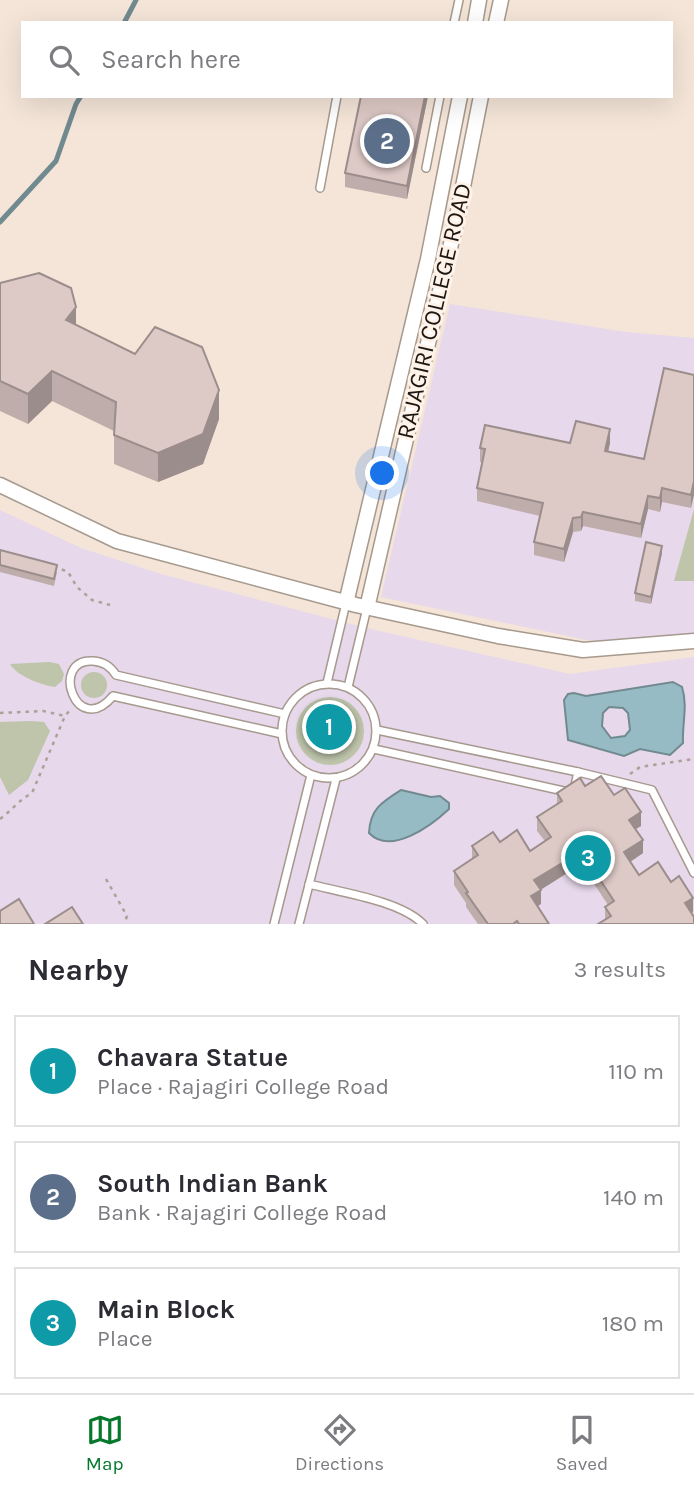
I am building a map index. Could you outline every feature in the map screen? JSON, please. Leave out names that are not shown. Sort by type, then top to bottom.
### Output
[{"type":"street","points":[[475,21],[480,0]]},
{"type":"street","points":[[496,21],[501,0]]},
{"type":"street","name":"RAJAGIRI COLLEGE ROAD","points":[[346,603],[428,259],[460,98]]},
{"type":"street","name":"RAJAGIRI COLLEGE ROAD","points":[[367,608],[456,222],[481,98]]},
{"type":"street","points":[[0,485],[117,541],[367,608],[498,636],[583,650],[694,641]]},
{"type":"lane","points":[[454,21],[459,0]]},
{"type":"lane","points":[[320,188],[337,98]]},
{"type":"lane","points":[[426,168],[440,98]]},
{"type":"lane","points":[[327,683],[346,603]]},
{"type":"lane","points":[[348,687],[367,608]]},
{"type":"lane","points":[[282,734],[113,696],[107,704],[97,709],[88,708],[76,702],[69,683],[73,670],[79,663],[89,660],[110,667],[116,675],[285,713]]},
{"type":"lane","points":[[327,683],[348,687],[356,692],[371,708],[377,730],[374,749],[362,766],[336,779],[311,775],[300,769],[288,755],[282,734],[285,713],[297,696],[327,683]]},
{"type":"lane","points":[[377,730],[652,790],[694,873]]},
{"type":"lane","points":[[374,749],[568,792],[574,790],[578,772]]},
{"type":"lane","points":[[274,924],[311,775]]},
{"type":"lane","points":[[299,924],[336,779]]},
{"type":"lane","points":[[309,884],[397,907],[423,924]]},
{"type":"path","points":[[53,566],[68,572],[77,587],[92,600],[110,605]]},
{"type":"path","points":[[0,818],[14,808],[20,799],[32,793],[65,716],[76,702]]},
{"type":"path","points":[[0,713],[43,711],[65,716]]},
{"type":"path","points":[[627,784],[630,772],[640,767],[694,759]]},
{"type":"path","points":[[106,879],[127,916],[124,924]]},
{"type":"shaded area","points":[[450,304],[626,332],[694,338],[694,638],[620,647],[381,597]]},
{"type":"shaded area","points":[[0,510],[81,548],[161,574],[362,627],[570,674],[694,657],[694,924],[0,924]]},
{"type":"green space","points":[[694,509],[694,581],[674,581]]},
{"type":"green space","points":[[10,664],[59,664],[64,674],[62,681],[55,687],[30,679]]},
{"type":"green space","points":[[94,672],[103,676],[107,685],[103,694],[94,698],[85,694],[81,685],[85,676]]},
{"type":"green space","points":[[330,697],[343,700],[354,707],[361,718],[364,731],[361,744],[354,755],[343,762],[330,765],[317,762],[306,755],[299,744],[296,731],[299,718],[306,707],[317,700]]},
{"type":"green space","points":[[0,722],[44,722],[50,731],[28,780],[9,795],[0,777]]},
{"type":"water","points":[[673,682],[682,687],[684,694],[683,743],[670,755],[640,749],[624,756],[568,740],[564,700],[568,694],[586,696]],"holes":[[[609,707],[623,708],[628,713],[630,730],[625,736],[611,738],[602,726],[603,713]]]},
{"type":"water","points":[[401,790],[431,797],[440,796],[449,803],[449,809],[411,836],[388,841],[378,839],[369,833],[372,818],[383,803]]},
{"type":"building","points":[[361,98],[425,98],[407,186],[345,173]]},
{"type":"building","points":[[39,273],[71,288],[76,307],[66,320],[135,354],[155,327],[202,347],[219,390],[203,434],[158,453],[114,435],[116,402],[52,371],[28,394],[0,381],[0,283]]},
{"type":"building","points":[[664,368],[694,375],[694,481],[691,495],[662,488],[660,498],[648,496],[641,524],[583,512],[581,517],[573,518],[564,549],[534,542],[543,503],[477,488],[485,449],[480,448],[485,425],[570,443],[576,421],[610,429],[605,451],[644,459]]},
{"type":"building","points":[[646,542],[662,546],[651,597],[635,593]]},
{"type":"building","points":[[0,550],[57,565],[54,579],[0,565]]},
{"type":"building","points":[[601,776],[614,795],[625,788],[641,812],[629,820],[643,840],[624,852],[639,875],[658,862],[671,882],[679,876],[693,898],[685,903],[694,917],[694,924],[598,924],[611,916],[605,907],[614,901],[587,860],[578,866],[572,857],[534,880],[541,890],[531,896],[549,924],[519,924],[517,921],[513,924],[488,924],[454,871],[478,855],[472,846],[493,832],[500,842],[517,830],[530,851],[551,837],[537,817],[562,801],[557,793],[580,778],[585,786]]},
{"type":"building","points":[[19,899],[34,924],[0,924],[0,911]]},
{"type":"building","points":[[72,907],[83,924],[45,924]]},
{"type":"waterway","points":[[125,21],[136,0]]},
{"type":"waterway","points":[[0,222],[56,161],[80,98]]},
{"type":"place","name":"South Indian Bank","points":[[387,141]]},
{"type":"place","name":"Chavara Statue","points":[[329,727]]},
{"type":"place","name":"Main Block","points":[[588,858]]}]
